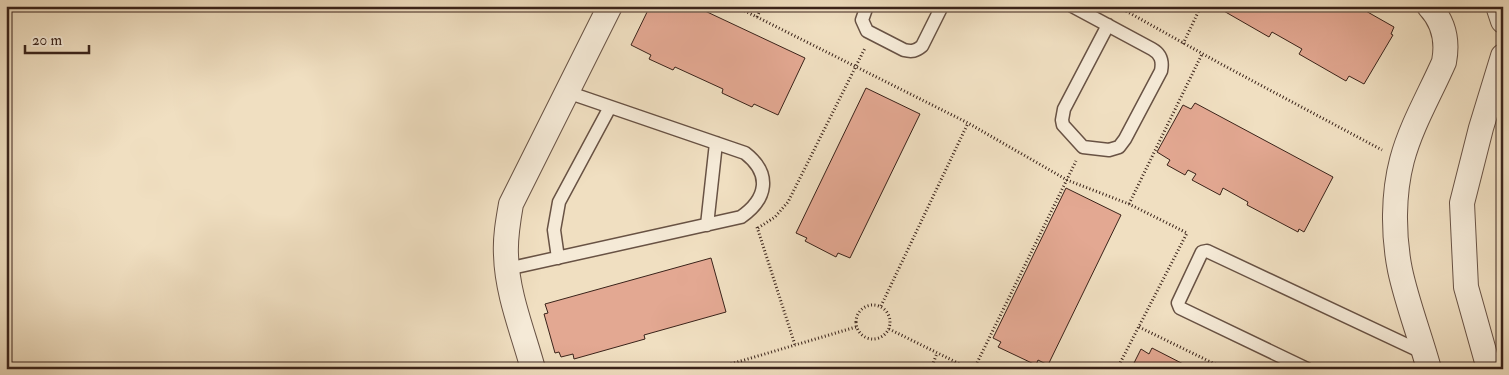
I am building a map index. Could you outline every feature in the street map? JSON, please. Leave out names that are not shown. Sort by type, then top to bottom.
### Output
[{"type":"street","points":[[534,369],[510,290],[507,269],[506,238],[511,204],[610,6]]},
{"type":"street","points":[[1426,361],[1400,270],[1397,244],[1397,189],[1402,160],[1410,136],[1444,62],[1446,50],[1443,28],[1438,17],[1429,6]]},
{"type":"street","points":[[1498,6],[1503,21]]},
{"type":"street","points":[[1489,369],[1466,287],[1462,203],[1480,128],[1503,56]]},
{"type":"lane","points":[[867,6],[862,20],[864,26],[872,34],[904,50],[911,51],[918,50],[925,41],[942,6]]},
{"type":"lane","points":[[1072,6],[1108,25],[1158,52],[1162,64],[1152,88],[1125,139],[1119,147],[1109,150],[1083,147],[1063,125],[1062,114],[1108,25]]},
{"type":"lane","points":[[507,269],[741,217],[752,209],[759,200],[762,191],[761,174],[758,166],[745,153],[567,92]]},
{"type":"lane","points":[[558,258],[554,230],[559,202],[610,107]]},
{"type":"lane","points":[[707,225],[716,142]]},
{"type":"lane","points":[[1307,369],[1180,308],[1178,303],[1202,252],[1207,250],[1426,361]]},
{"type":"path","points":[[735,6],[968,123],[1067,180],[1129,204],[1187,233],[1117,369]]},
{"type":"path","points":[[757,17],[762,6]]},
{"type":"path","points":[[1117,6],[1183,44],[1402,160]]},
{"type":"path","points":[[1183,44],[1201,6]]},
{"type":"path","points":[[758,228],[775,218],[788,202],[872,34]]},
{"type":"path","points":[[1129,204],[1202,54]]},
{"type":"path","points":[[881,306],[968,123]]},
{"type":"path","points":[[889,329],[963,367],[972,369],[1083,147]]},
{"type":"path","points":[[752,209],[795,345]]},
{"type":"path","points":[[874,304],[881,306],[890,316],[889,329],[884,335],[872,339],[865,337],[856,327],[855,320],[861,308],[874,304]]},
{"type":"path","points":[[714,369],[856,327]]},
{"type":"path","points":[[1139,327],[1225,369]]},
{"type":"path","points":[[931,369],[937,352]]},
{"type":"building","points":[[650,6],[707,6],[705,11],[805,58],[778,115],[754,104],[752,107],[722,93],[723,89],[675,67],[673,70],[649,59],[651,55],[631,45]]},
{"type":"building","points":[[1225,6],[1357,6],[1394,27],[1391,34],[1393,35],[1364,84],[1349,76],[1346,81],[1299,54],[1302,49],[1272,32],[1269,37],[1222,10]]},
{"type":"building","points":[[866,88],[920,114],[850,258],[838,253],[836,257],[805,241],[807,238],[796,233]]},
{"type":"building","points":[[1195,103],[1333,177],[1304,232],[1299,229],[1298,232],[1247,205],[1248,202],[1223,188],[1220,195],[1192,180],[1196,174],[1188,170],[1185,175],[1167,165],[1170,160],[1157,152],[1183,105],[1191,109]]},
{"type":"building","points":[[1066,188],[1121,215],[1048,365],[1038,360],[1036,365],[998,347],[1001,342],[993,338]]},
{"type":"building","points":[[711,258],[726,312],[644,335],[645,339],[574,359],[573,354],[561,357],[559,352],[555,353],[544,314],[548,313],[545,304]]},
{"type":"building","points":[[1152,348],[1193,369],[1131,369],[1141,349],[1149,354]]}]
